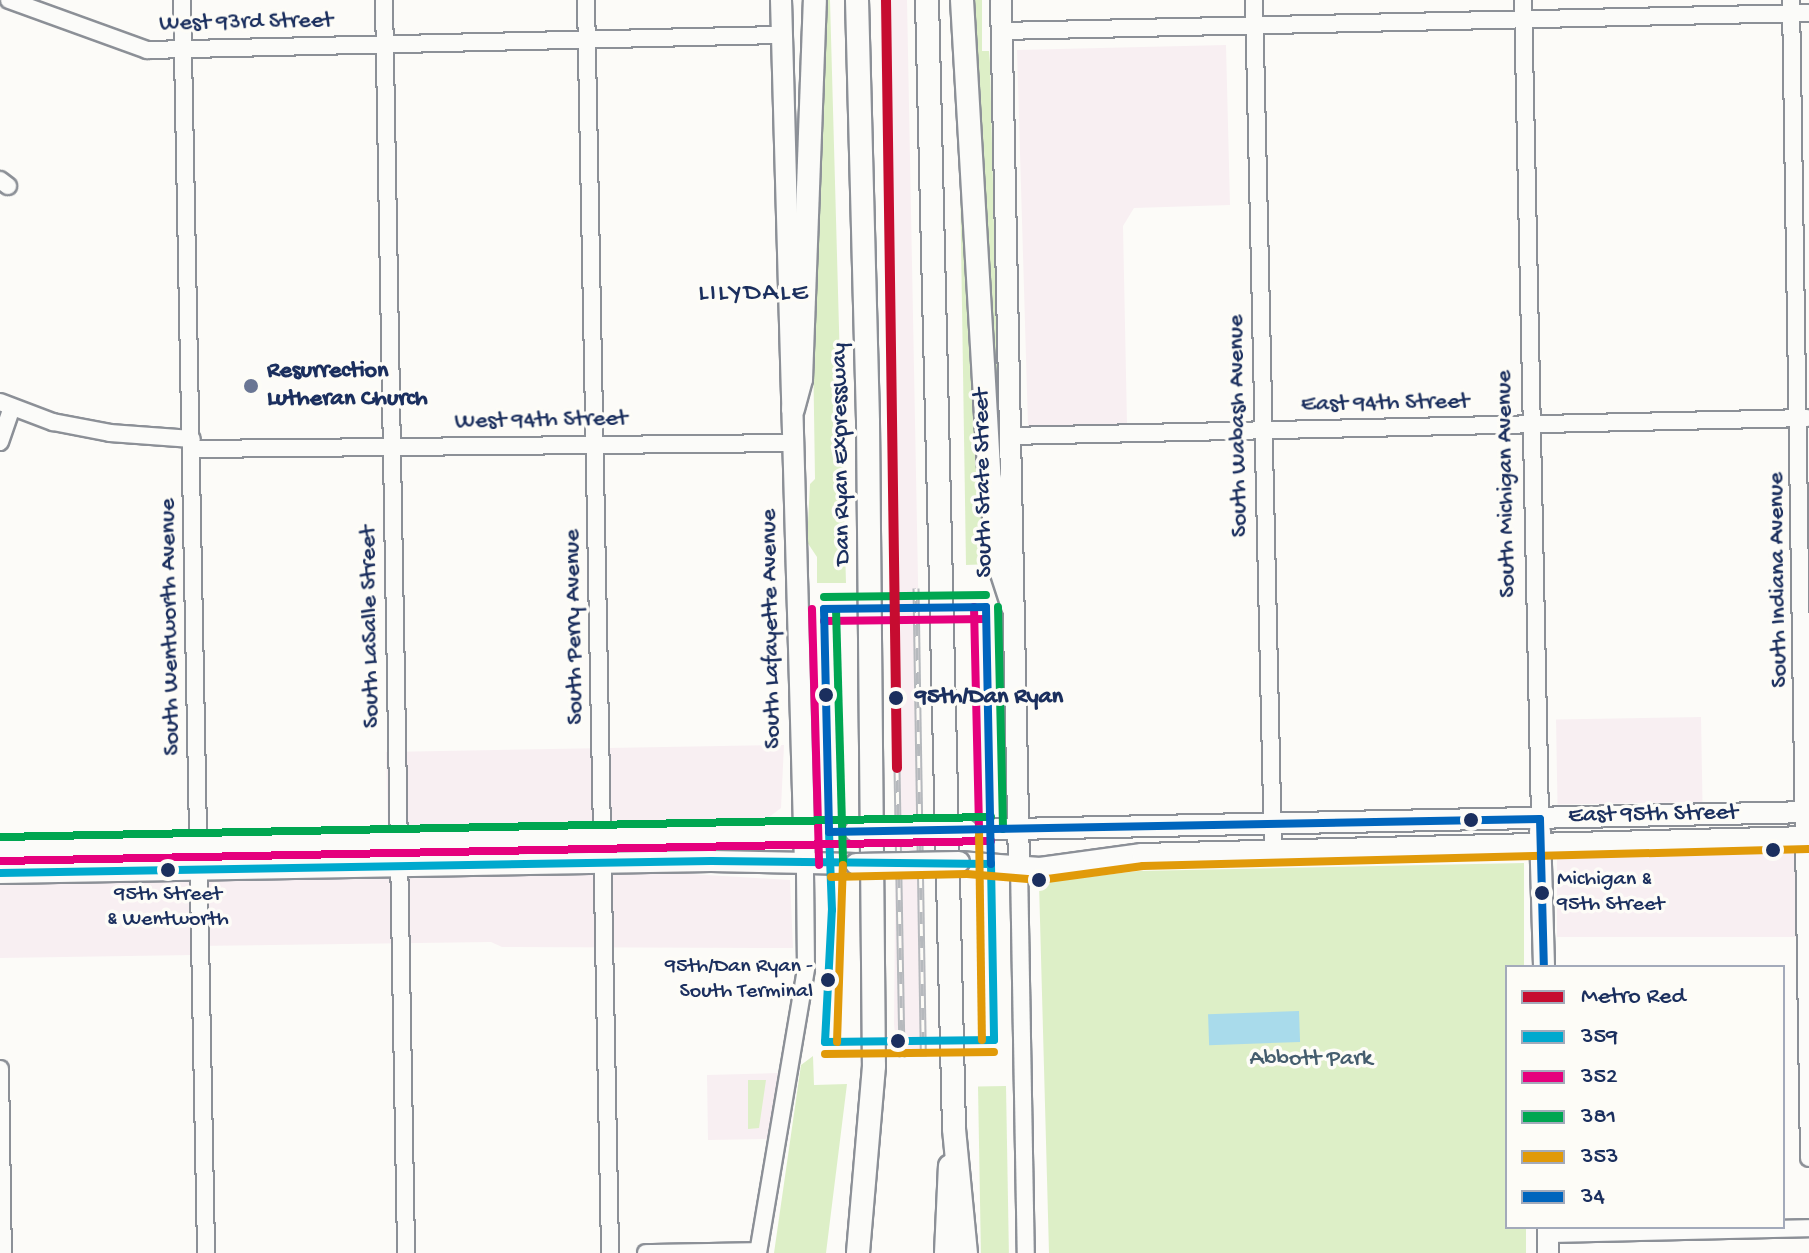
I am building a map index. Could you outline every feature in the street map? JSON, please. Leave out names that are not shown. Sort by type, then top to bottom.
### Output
[{"type":"highway","points":[[793,409],[801,379],[815,0]]},
{"type":"highway","name":"Dan Ryan Expressway","points":[[857,0],[868,422],[874,1066],[861,1194]]},
{"type":"highway","points":[[927,0],[954,1129],[966,1253]]},
{"type":"highway","points":[[962,0],[990,479],[999,564],[1013,607]]},
{"type":"highway","points":[[946,1253],[954,1129]]},
{"type":"highway","points":[[846,1253],[861,1194]]},
{"type":"highway","points":[[858,1253],[861,1194]]},
{"type":"main road","name":"South Lafayette Avenue","points":[[781,0],[805,865]]},
{"type":"main road","name":"South State Street","points":[[1001,0],[1019,866]]},
{"type":"main road","name":"East 95th Street","points":[[0,849],[855,831],[1273,826],[1807,812]]},
{"type":"main road","name":"South Michigan Avenue","points":[[1540,819],[1544,965]]},
{"type":"main road","name":"East 95th Street","points":[[0,873],[603,862],[805,865],[967,862],[1019,866],[1142,854],[1807,837]]},
{"type":"street","name":"West 93rd Street","points":[[9,0],[147,50],[781,35]]},
{"type":"street","name":"South Wentworth Avenue","points":[[182,0],[206,1253]]},
{"type":"street","name":"South LaSalle Street","points":[[384,0],[406,1253]]},
{"type":"street","name":"South Perry Avenue","points":[[586,0],[610,1253]]},
{"type":"street","name":"South Wabash Avenue","points":[[1254,0],[1273,850]]},
{"type":"street","name":"South Michigan Avenue","points":[[1523,0],[1540,819]]},
{"type":"street","points":[[1001,31],[1524,19],[1792,7],[1809,13]]},
{"type":"street","name":"South Indiana Avenue","points":[[1792,7],[1805,418],[1809,1158]]},
{"type":"street","points":[[0,442],[6,405]]},
{"type":"street","name":"West 94th Street","points":[[6,405],[110,433],[192,444],[392,447],[794,443]]},
{"type":"street","name":"East 94th Street","points":[[1009,436],[1805,418]]},
{"type":"street","name":"South Lafayette Avenue","points":[[758,1252],[806,968],[805,865]]},
{"type":"street","name":"South State Street","points":[[1019,866],[1026,1253]]},
{"type":"street","points":[[0,1069],[3,1253]]},
{"type":"street","points":[[1785,1229],[1809,1228]]},
{"type":"street","points":[[1548,1238],[1783,1229]]},
{"type":"street","points":[[646,1253],[758,1252]]},
{"type":"shaded area","points":[[880,0],[907,0],[927,1054],[897,1054],[894,1024],[896,805]]},
{"type":"shaded area","points":[[1226,45],[1230,205],[1134,208],[1123,226],[1127,424],[1028,426],[1017,50]]},
{"type":"shaded area","points":[[1701,717],[1702,802],[1558,805],[1556,720]]},
{"type":"shaded area","points":[[784,745],[781,808],[765,820],[388,830],[386,752]]},
{"type":"shaded area","points":[[1557,847],[1809,847],[1809,937],[1557,937]]},
{"type":"shaded area","points":[[642,871],[790,880],[793,948],[502,947],[491,942],[192,946],[193,955],[0,958],[0,882]]},
{"type":"shaded area","points":[[778,1073],[768,1139],[708,1140],[707,1075]]},
{"type":"green space","points":[[823,0],[830,0],[846,583],[817,583],[817,557],[807,542],[810,484],[815,479],[812,280]]},
{"type":"green space","points":[[970,0],[982,0],[982,51],[989,51],[990,63],[998,387],[992,387]]},
{"type":"green space","points":[[960,178],[965,178],[991,564],[966,565]]},
{"type":"green space","points":[[999,628],[1007,692],[1008,805],[1003,805]]},
{"type":"green space","points":[[567,848],[569,854],[434,854],[437,850]]},
{"type":"green space","name":"Abbott Park","points":[[1524,863],[1524,965],[1505,965],[1505,1229],[1526,1229],[1526,1253],[1049,1253],[1039,883],[1138,871]]},
{"type":"green space","points":[[813,1056],[814,1085],[847,1084],[826,1253],[774,1253],[801,1065]]},
{"type":"green space","points":[[748,1080],[766,1080],[759,1128],[748,1129]]},
{"type":"green space","points":[[978,1086],[1006,1086],[1009,1253],[981,1253]]},
{"type":"water","points":[[1299,1011],[1300,1042],[1209,1045],[1208,1014]]},
{"type":"railway","points":[[916,588],[923,1056]]},
{"type":"railway","points":[[897,768],[902,1057]]},
{"type":"metro line","name":"Red","points":[[886,0],[897,768]]},
{"type":"transit line","name":"381","points":[[824,597],[986,595]]},
{"type":"transit line","name":"352","points":[[974,607],[979,829]]},
{"type":"transit line","name":"34","points":[[986,607],[991,864]]},
{"type":"transit line","name":"34","points":[[824,609],[986,607]]},
{"type":"transit line","name":"381","points":[[998,607],[1003,829]]},
{"type":"transit line","name":"352","points":[[812,609],[819,865]]},
{"type":"transit line","name":"34","points":[[824,609],[829,832]]},
{"type":"transit line","name":"381","points":[[836,609],[843,865]]},
{"type":"transit line","name":"352","points":[[824,621],[986,619]]},
{"type":"transit line","name":"381","points":[[0,837],[991,817]]},
{"type":"transit line","name":"34","points":[[1540,819],[1544,965]]},
{"type":"transit line","name":"34","points":[[829,832],[1540,819]]},
{"type":"transit line","name":"353","points":[[979,829],[982,1040]]},
{"type":"transit line","name":"359","points":[[825,1042],[832,910],[829,832]]},
{"type":"transit line","name":"352","points":[[0,861],[991,841]]},
{"type":"transit line","name":"353","points":[[831,877],[967,874],[1040,880],[1143,866],[1809,849]]},
{"type":"transit line","name":"359","points":[[0,873],[711,861],[991,864]]},
{"type":"transit line","name":"359","points":[[991,864],[994,1040]]},
{"type":"transit line","name":"353","points":[[837,1042],[843,865]]},
{"type":"transit line","name":"359","points":[[825,1042],[994,1040]]},
{"type":"transit line","name":"353","points":[[825,1054],[994,1052]]},
{"type":"place","name":"Resurrection Lutheran Church","points":[[251,386]]},
{"type":"place","name":"95th/Dan Ryan","points":[[896,698]]},
{"type":"place","name":"95th Street & Wentworth","points":[[168,870]]},
{"type":"place","name":"Michigan & 95th Street","points":[[1542,893]]},
{"type":"place","name":"95th/Dan Ryan - South Terminal","points":[[828,980]]},
{"type":"district","name":"LILYDALE","points":[[754,295]]}]
